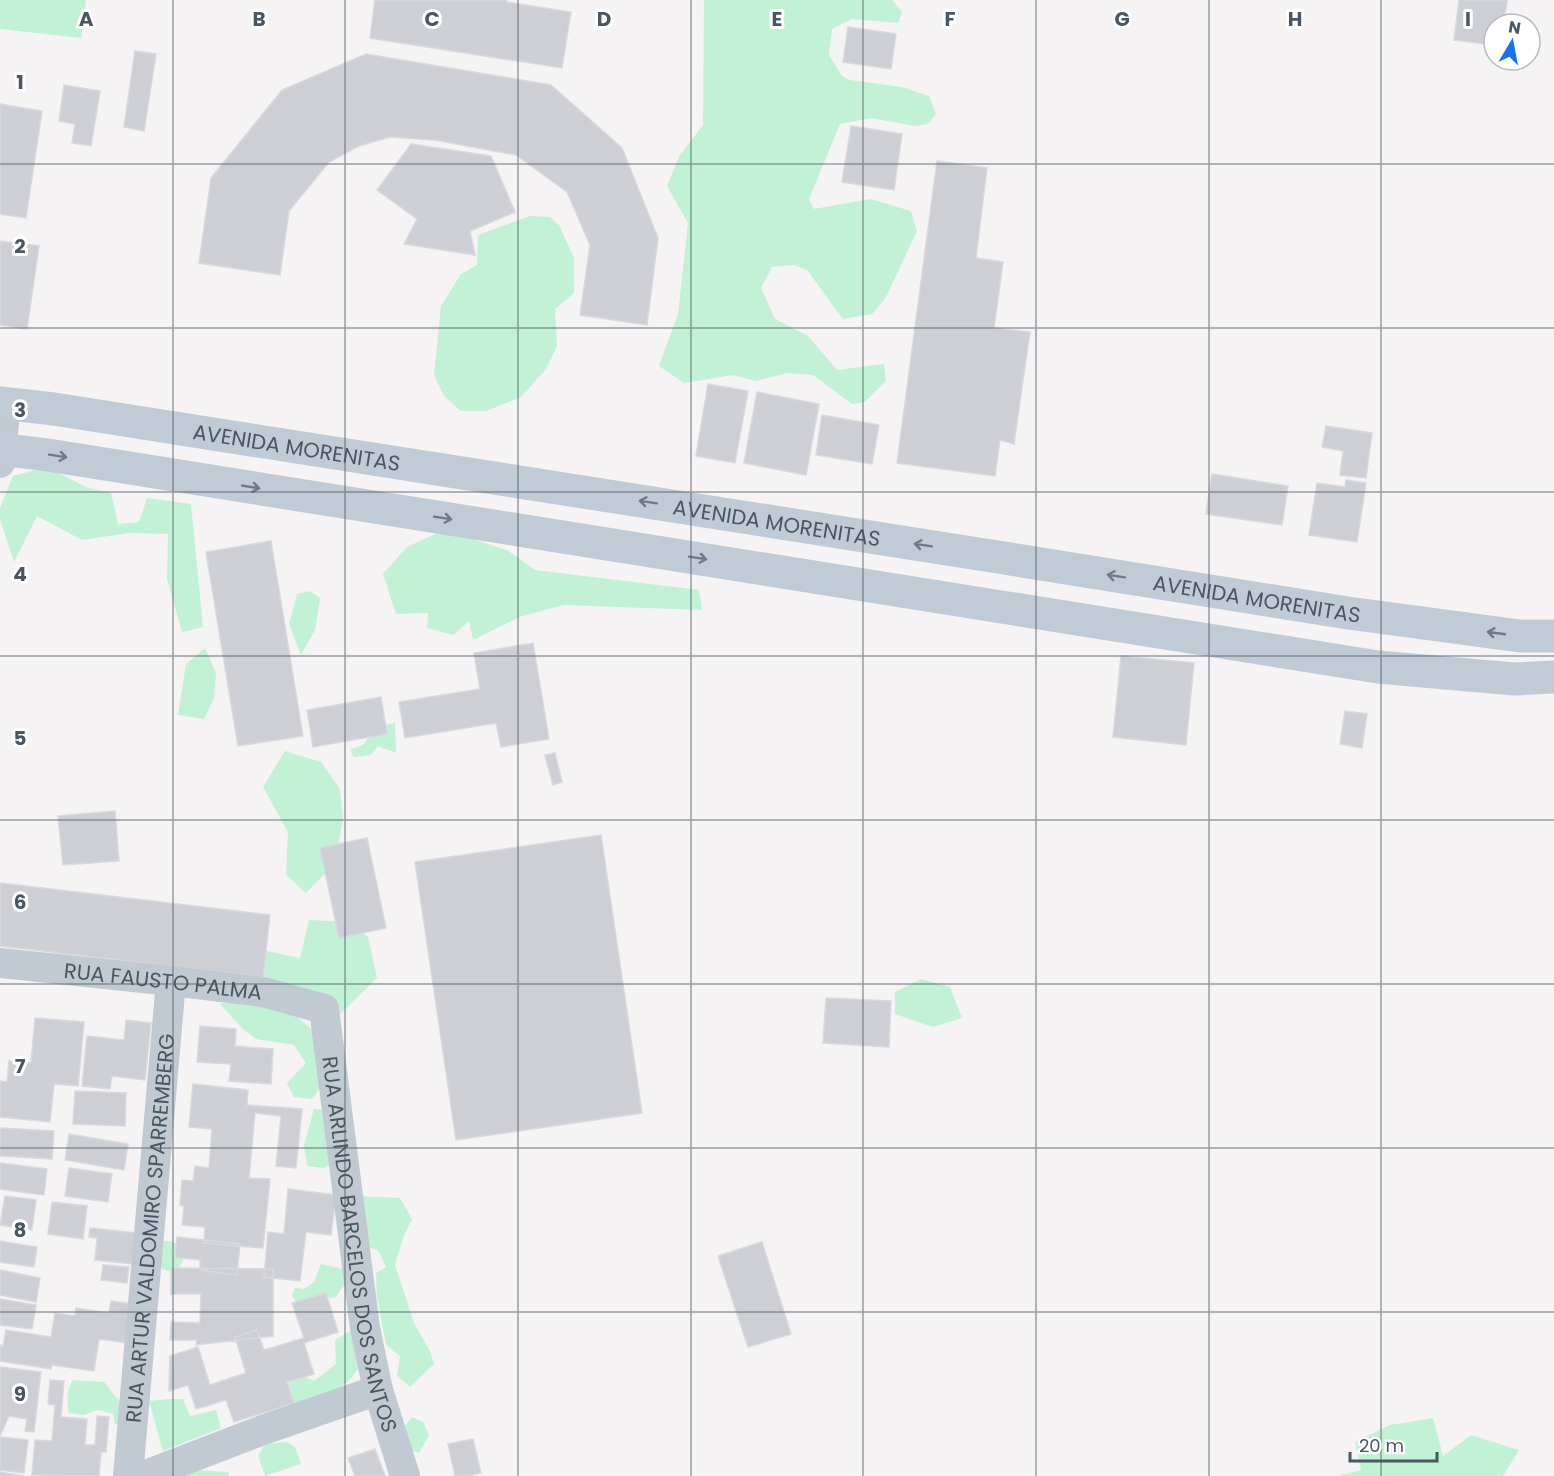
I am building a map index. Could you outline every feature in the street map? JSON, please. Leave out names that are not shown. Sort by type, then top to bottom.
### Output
[{"type":"main road","name":"AVENIDA MORENITAS","points":[[3,403],[54,409],[1348,613],[1520,636],[1554,636]]},
{"type":"main road","points":[[0,454],[48,454],[1378,667],[1514,679],[1554,677]]},
{"type":"main road","points":[[402,511],[411,465]]},
{"type":"main road","points":[[994,605],[1004,558]]},
{"type":"street","points":[[0,454],[3,403]]},
{"type":"street","name":"RUA FAUSTO PALMA","points":[[0,963],[263,992],[324,1009]]},
{"type":"street","name":"RUA ARTUR VALDOMIRO SPARREMBERG","points":[[128,1476],[171,981]]},
{"type":"street","name":"RUA ARLINDO BARCELOS DOS SANTOS","points":[[324,1009],[365,1328],[378,1390],[405,1476]]},
{"type":"street","points":[[143,1476],[263,1430],[378,1390]]},
{"type":"green space","points":[[0,0],[86,0],[81,38],[0,29]]},
{"type":"green space","points":[[704,0],[892,0],[902,12],[898,23],[852,19],[832,29],[829,55],[842,76],[850,80],[902,87],[929,96],[936,114],[928,124],[915,126],[871,118],[840,124],[809,199],[814,209],[870,199],[911,211],[917,231],[886,297],[872,314],[843,319],[807,270],[794,265],[772,267],[761,288],[775,319],[808,336],[837,370],[884,364],[886,381],[865,402],[852,404],[813,375],[788,373],[755,381],[733,375],[684,383],[659,366],[678,314],[688,223],[667,186],[680,155],[703,125]]},
{"type":"green space","points":[[530,216],[550,217],[559,225],[574,258],[574,293],[555,309],[557,346],[546,369],[521,397],[486,411],[461,411],[444,396],[434,375],[441,306],[461,274],[477,265],[478,235]]},
{"type":"green space","points":[[47,467],[88,488],[111,493],[118,524],[139,522],[147,498],[191,504],[203,627],[182,632],[167,579],[168,534],[129,533],[82,540],[37,516],[14,562],[0,519],[0,508],[13,476]]},
{"type":"green space","points":[[444,530],[507,550],[535,570],[699,590],[702,610],[564,605],[519,617],[473,640],[469,621],[453,635],[427,628],[428,613],[396,614],[383,574],[407,547]]},
{"type":"green space","points":[[310,591],[320,598],[315,630],[301,655],[289,624],[297,594]]},
{"type":"green space","points":[[205,648],[216,673],[214,698],[204,719],[178,715],[186,664]]},
{"type":"green space","points":[[395,723],[396,753],[378,746],[371,755],[353,757],[351,749],[363,745],[377,726]]},
{"type":"green space","points":[[285,751],[321,762],[340,789],[343,818],[336,862],[306,893],[286,875],[288,832],[263,787]]},
{"type":"green space","points":[[309,920],[348,922],[368,937],[377,978],[340,1014],[309,999],[214,969],[253,948],[300,958]]},
{"type":"green space","points":[[921,979],[950,987],[962,1018],[933,1027],[895,1014],[895,992]]},
{"type":"green space","points":[[255,995],[286,1007],[318,1035],[328,1077],[312,1099],[294,1097],[287,1083],[306,1063],[294,1045],[256,1039],[243,1029],[220,1004]]},
{"type":"green space","points":[[314,1109],[331,1110],[338,1162],[323,1168],[307,1166],[304,1145]]},
{"type":"green space","points":[[356,1196],[400,1198],[412,1219],[403,1238],[395,1265],[414,1323],[430,1351],[434,1364],[410,1387],[397,1376],[400,1356],[386,1345],[377,1297],[376,1273],[386,1267],[378,1250],[368,1247]]},
{"type":"green space","points":[[162,1242],[176,1243],[181,1248],[183,1261],[174,1270],[167,1271],[158,1267]]},
{"type":"green space","points":[[321,1264],[343,1269],[346,1282],[336,1297],[315,1301],[300,1308],[292,1295],[295,1288],[304,1289],[314,1282]]},
{"type":"green space","points":[[357,1327],[364,1361],[334,1395],[297,1415],[280,1388],[301,1374],[314,1381],[336,1364],[335,1340]]},
{"type":"green space","points":[[73,1380],[104,1382],[128,1409],[124,1426],[115,1424],[113,1414],[98,1410],[83,1415],[69,1413],[68,1396]]},
{"type":"green space","points":[[183,1399],[190,1416],[216,1410],[221,1428],[163,1451],[149,1401]]},
{"type":"green space","points":[[412,1417],[423,1422],[429,1435],[419,1453],[397,1445],[401,1431]]},
{"type":"green space","points":[[1433,1418],[1443,1456],[1471,1435],[1519,1450],[1503,1476],[1339,1476],[1361,1470],[1355,1442],[1390,1425]]},
{"type":"green space","points":[[287,1442],[295,1447],[301,1464],[265,1476],[258,1456],[265,1444]]},
{"type":"green space","points":[[198,1470],[228,1472],[229,1476],[185,1476]]},
{"type":"building","points":[[375,0],[506,0],[571,12],[562,68],[370,38]]},
{"type":"building","points":[[1459,0],[1507,0],[1506,12],[1482,12],[1482,44],[1454,40]]},
{"type":"building","points":[[848,27],[896,34],[891,69],[843,62]]},
{"type":"building","points":[[135,51],[156,54],[144,131],[124,127]]},
{"type":"building","points":[[366,54],[551,85],[622,148],[658,238],[647,325],[580,315],[590,245],[567,192],[516,155],[435,140],[390,137],[359,146],[329,162],[289,211],[280,275],[199,263],[211,178],[282,90]]},
{"type":"building","points":[[64,85],[100,91],[91,146],[72,143],[75,124],[59,121]]},
{"type":"building","points":[[0,104],[42,111],[26,218],[0,214]]},
{"type":"building","points":[[851,126],[902,134],[894,190],[842,182]]},
{"type":"building","points":[[411,144],[491,156],[515,212],[470,231],[475,255],[404,244],[417,219],[377,190]]},
{"type":"building","points":[[937,161],[987,168],[976,258],[1003,262],[994,328],[1030,332],[1014,444],[1000,440],[995,476],[897,463]]},
{"type":"building","points":[[0,241],[39,246],[27,329],[0,325]]},
{"type":"building","points":[[708,384],[748,391],[735,463],[696,456]]},
{"type":"building","points":[[757,392],[819,404],[806,475],[744,463]]},
{"type":"building","points":[[822,415],[879,425],[872,464],[816,455]]},
{"type":"building","points":[[1326,426],[1372,433],[1366,478],[1340,475],[1343,451],[1322,447]]},
{"type":"building","points":[[1212,474],[1288,486],[1282,525],[1206,514]]},
{"type":"building","points":[[1346,480],[1366,483],[1357,542],[1309,535],[1317,483],[1345,487]]},
{"type":"building","points":[[271,541],[303,736],[238,746],[206,552]]},
{"type":"building","points":[[533,643],[549,739],[501,747],[496,723],[405,738],[399,702],[480,689],[474,653]]},
{"type":"building","points":[[1121,656],[1194,663],[1186,745],[1113,737]]},
{"type":"building","points":[[381,697],[387,734],[313,747],[307,710]]},
{"type":"building","points":[[1345,711],[1367,714],[1362,748],[1340,744]]},
{"type":"building","points":[[555,753],[562,782],[553,785],[545,755]]},
{"type":"building","points":[[115,811],[119,861],[63,865],[58,816]]},
{"type":"building","points":[[601,835],[642,1113],[456,1140],[415,862]]},
{"type":"building","points":[[367,838],[386,928],[339,938],[320,848]]},
{"type":"building","points":[[0,883],[270,915],[263,977],[0,946]]},
{"type":"building","points":[[826,998],[891,1001],[889,1047],[823,1043]]},
{"type":"building","points":[[35,1018],[84,1022],[78,1086],[54,1084],[50,1122],[0,1117],[0,1081],[7,1082],[9,1061],[31,1063]]},
{"type":"building","points":[[126,1020],[151,1023],[145,1080],[112,1076],[110,1089],[82,1086],[87,1036],[124,1040]]},
{"type":"building","points":[[200,1026],[236,1029],[235,1046],[273,1049],[271,1084],[229,1081],[231,1064],[197,1062]]},
{"type":"building","points":[[193,1084],[248,1090],[247,1105],[302,1109],[296,1168],[276,1166],[281,1116],[255,1113],[249,1178],[270,1179],[263,1248],[204,1243],[205,1227],[182,1225],[184,1206],[180,1205],[182,1180],[193,1181],[195,1166],[209,1168],[212,1129],[189,1127]]},
{"type":"building","points":[[75,1091],[126,1093],[125,1126],[73,1124]]},
{"type":"building","points":[[0,1128],[54,1131],[52,1159],[0,1156]]},
{"type":"building","points":[[69,1134],[128,1144],[124,1170],[65,1160]]},
{"type":"building","points":[[0,1163],[47,1169],[44,1195],[0,1189]]},
{"type":"building","points":[[69,1168],[112,1174],[108,1202],[65,1196]]},
{"type":"building","points":[[288,1189],[336,1195],[331,1235],[306,1232],[300,1281],[264,1277],[268,1232],[284,1234]]},
{"type":"building","points":[[5,1196],[36,1200],[32,1230],[0,1225]]},
{"type":"building","points":[[52,1202],[87,1206],[83,1239],[48,1234]]},
{"type":"building","points":[[90,1228],[136,1233],[132,1264],[95,1260],[97,1238],[89,1237]]},
{"type":"building","points":[[177,1237],[240,1244],[237,1275],[200,1270],[200,1260],[175,1257]]},
{"type":"building","points":[[0,1241],[37,1247],[34,1267],[0,1262]]},
{"type":"building","points":[[762,1242],[791,1334],[748,1347],[718,1256]]},
{"type":"building","points":[[103,1265],[129,1267],[127,1283],[101,1280]]},
{"type":"building","points":[[171,1268],[273,1269],[273,1336],[196,1345],[197,1340],[170,1340],[171,1322],[200,1323],[201,1294],[171,1294]]},
{"type":"building","points":[[0,1270],[40,1278],[36,1302],[0,1295]]},
{"type":"building","points":[[326,1293],[338,1332],[304,1343],[314,1374],[287,1382],[294,1403],[234,1422],[226,1400],[196,1409],[188,1385],[169,1391],[170,1356],[198,1347],[210,1385],[246,1373],[235,1337],[257,1330],[264,1350],[304,1338],[292,1303]]},
{"type":"building","points":[[0,1299],[36,1305],[32,1329],[0,1325]]},
{"type":"building","points":[[111,1301],[133,1304],[127,1343],[99,1339],[94,1371],[52,1365],[51,1369],[0,1361],[0,1345],[3,1346],[6,1330],[51,1337],[55,1313],[75,1316],[76,1308],[109,1313]]},
{"type":"building","points":[[0,1367],[41,1372],[34,1432],[25,1431],[27,1419],[9,1416],[0,1436]]},
{"type":"building","points":[[50,1380],[64,1381],[61,1417],[87,1419],[85,1445],[95,1445],[97,1416],[109,1417],[106,1452],[101,1452],[99,1476],[32,1475],[35,1440],[52,1441],[55,1405],[48,1404]]},
{"type":"building","points":[[0,1437],[28,1440],[24,1473],[0,1470]]},
{"type":"building","points":[[473,1439],[481,1473],[455,1476],[448,1444]]},
{"type":"building","points":[[375,1449],[385,1476],[355,1476],[348,1458]]},
{"type":"building","points":[[0,1472],[24,1476],[0,1476]]}]
